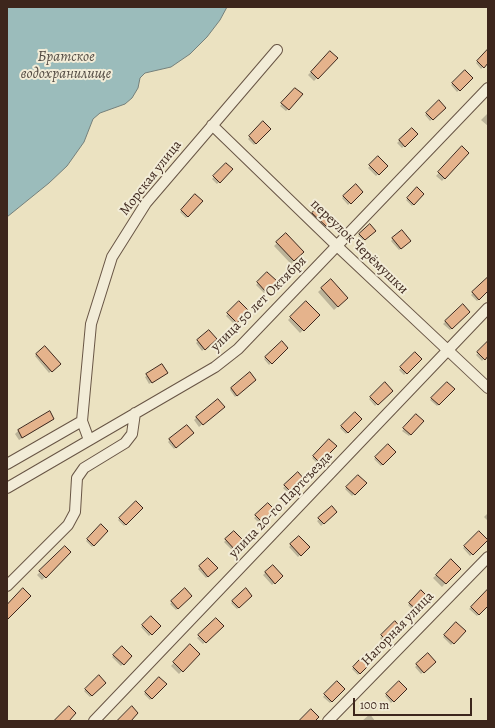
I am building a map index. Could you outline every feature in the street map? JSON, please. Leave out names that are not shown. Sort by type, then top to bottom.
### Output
[{"type":"street","name":"Морская улица","points":[[89,440],[82,421],[91,324],[112,257],[146,203],[277,50]]},
{"type":"street","name":"улица 50 лет Октября","points":[[7,488],[215,367],[238,349],[488,88]]},
{"type":"street","name":"переулок Черёмушки","points":[[212,125],[337,246],[488,388]]},
{"type":"street","name":"улица 20-го Партсъезда","points":[[94,721],[488,308]]},
{"type":"street","points":[[7,586],[68,525],[75,512],[77,478],[84,468],[125,443],[132,434],[135,414]]},
{"type":"street","points":[[7,464],[82,421]]},
{"type":"street","name":"Нагорная улица","points":[[328,721],[488,557]]},
{"type":"water","name":"Братское водохранилище","points":[[7,7],[227,7],[220,20],[207,37],[190,54],[171,67],[145,73],[140,78],[138,88],[132,98],[125,104],[100,113],[93,119],[84,142],[67,166],[49,183],[7,217]]},
{"type":"building","points":[[488,49],[488,63],[484,68],[477,61]]},
{"type":"building","points":[[330,51],[338,58],[318,79],[311,72]]},
{"type":"building","points":[[465,70],[473,78],[460,91],[452,83]]},
{"type":"building","points":[[295,88],[303,94],[289,110],[281,103]]},
{"type":"building","points":[[439,100],[446,108],[433,120],[426,113]]},
{"type":"building","points":[[263,121],[271,129],[256,144],[249,136]]},
{"type":"building","points":[[412,128],[418,134],[405,147],[399,140]]},
{"type":"building","points":[[462,146],[469,153],[445,179],[438,172]]},
{"type":"building","points":[[378,156],[388,166],[379,175],[369,165]]},
{"type":"building","points":[[226,163],[233,169],[220,183],[213,176]]},
{"type":"building","points":[[356,184],[363,192],[351,204],[343,196]]},
{"type":"building","points":[[417,187],[424,194],[414,205],[407,198]]},
{"type":"building","points":[[195,194],[203,201],[188,217],[181,210]]},
{"type":"building","points":[[320,205],[335,220],[327,227],[312,213]]},
{"type":"building","points":[[370,224],[376,231],[365,240],[359,234]]},
{"type":"building","points":[[402,230],[411,241],[401,249],[392,238]]},
{"type":"building","points":[[286,233],[304,252],[294,261],[276,242]]},
{"type":"building","points":[[267,272],[277,281],[266,292],[257,282]]},
{"type":"building","points":[[488,277],[488,291],[479,300],[472,292]]},
{"type":"building","points":[[331,279],[348,298],[338,307],[321,288]]},
{"type":"building","points":[[239,301],[248,310],[237,323],[227,313]]},
{"type":"building","points":[[306,301],[320,315],[304,331],[290,317]]},
{"type":"building","points":[[463,304],[470,312],[452,329],[445,321]]},
{"type":"building","points":[[209,330],[217,339],[205,350],[197,340]]},
{"type":"building","points":[[282,341],[288,348],[272,364],[265,357]]},
{"type":"building","points":[[488,341],[488,356],[485,360],[477,352]]},
{"type":"building","points":[[45,346],[61,364],[52,372],[36,354]]},
{"type":"building","points":[[415,352],[422,359],[407,374],[400,367]]},
{"type":"building","points":[[162,364],[168,373],[152,383],[146,374]]},
{"type":"building","points":[[250,372],[256,380],[237,396],[231,388]]},
{"type":"building","points":[[385,382],[393,391],[378,405],[370,397]]},
{"type":"building","points":[[447,382],[455,389],[439,405],[431,398]]},
{"type":"building","points":[[218,399],[225,407],[203,425],[196,417]]},
{"type":"building","points":[[50,411],[54,419],[22,438],[18,430]]},
{"type":"building","points":[[355,412],[362,419],[348,433],[341,426]]},
{"type":"building","points":[[416,414],[424,421],[411,435],[403,428]]},
{"type":"building","points":[[187,425],[194,433],[176,448],[169,439]]},
{"type":"building","points":[[329,439],[337,446],[320,463],[313,456]]},
{"type":"building","points":[[388,444],[396,452],[383,465],[375,457]]},
{"type":"building","points":[[298,472],[304,479],[291,492],[284,485]]},
{"type":"building","points":[[358,475],[367,483],[355,495],[346,487]]},
{"type":"building","points":[[136,501],[143,508],[126,525],[119,518]]},
{"type":"building","points":[[268,503],[275,510],[262,522],[255,515]]},
{"type":"building","points":[[332,506],[337,512],[324,524],[318,518]]},
{"type":"building","points":[[101,524],[108,531],[94,546],[87,539]]},
{"type":"building","points":[[234,531],[245,542],[236,551],[225,539]]},
{"type":"building","points":[[479,531],[488,540],[473,555],[464,546]]},
{"type":"building","points":[[299,536],[310,547],[301,556],[290,544]]},
{"type":"building","points":[[65,546],[71,552],[46,578],[39,571]]},
{"type":"building","points":[[208,558],[218,568],[208,577],[199,566]]},
{"type":"building","points":[[451,559],[461,569],[446,584],[436,575]]},
{"type":"building","points":[[273,565],[283,576],[275,584],[265,572]]},
{"type":"building","points":[[23,588],[31,596],[7,620],[7,605]]},
{"type":"building","points":[[185,588],[192,596],[178,609],[171,601]]},
{"type":"building","points":[[246,588],[252,596],[239,608],[232,601]]},
{"type":"building","points":[[488,589],[488,606],[479,615],[471,607]]},
{"type":"building","points":[[421,590],[431,600],[419,612],[409,603]]},
{"type":"building","points":[[151,616],[161,626],[152,635],[142,625]]},
{"type":"building","points":[[216,618],[224,626],[206,643],[198,635]]},
{"type":"building","points":[[395,621],[403,630],[389,643],[381,635]]},
{"type":"building","points":[[456,622],[466,631],[454,644],[444,635]]},
{"type":"building","points":[[190,644],[200,654],[183,672],[173,662]]},
{"type":"building","points":[[122,646],[132,656],[124,665],[113,655]]},
{"type":"building","points":[[367,652],[375,659],[360,674],[353,667]]},
{"type":"building","points":[[428,653],[436,662],[424,673],[416,664]]},
{"type":"building","points":[[99,675],[106,683],[92,696],[85,689]]},
{"type":"building","points":[[159,677],[167,684],[152,699],[145,692]]},
{"type":"building","points":[[337,681],[345,689],[332,702],[324,694]]},
{"type":"building","points":[[399,681],[407,689],[394,702],[386,694]]},
{"type":"building","points":[[69,706],[76,713],[69,721],[54,721]]},
{"type":"building","points":[[132,706],[138,713],[131,721],[117,721]]},
{"type":"building","points":[[311,709],[319,717],[315,721],[299,721]]}]
